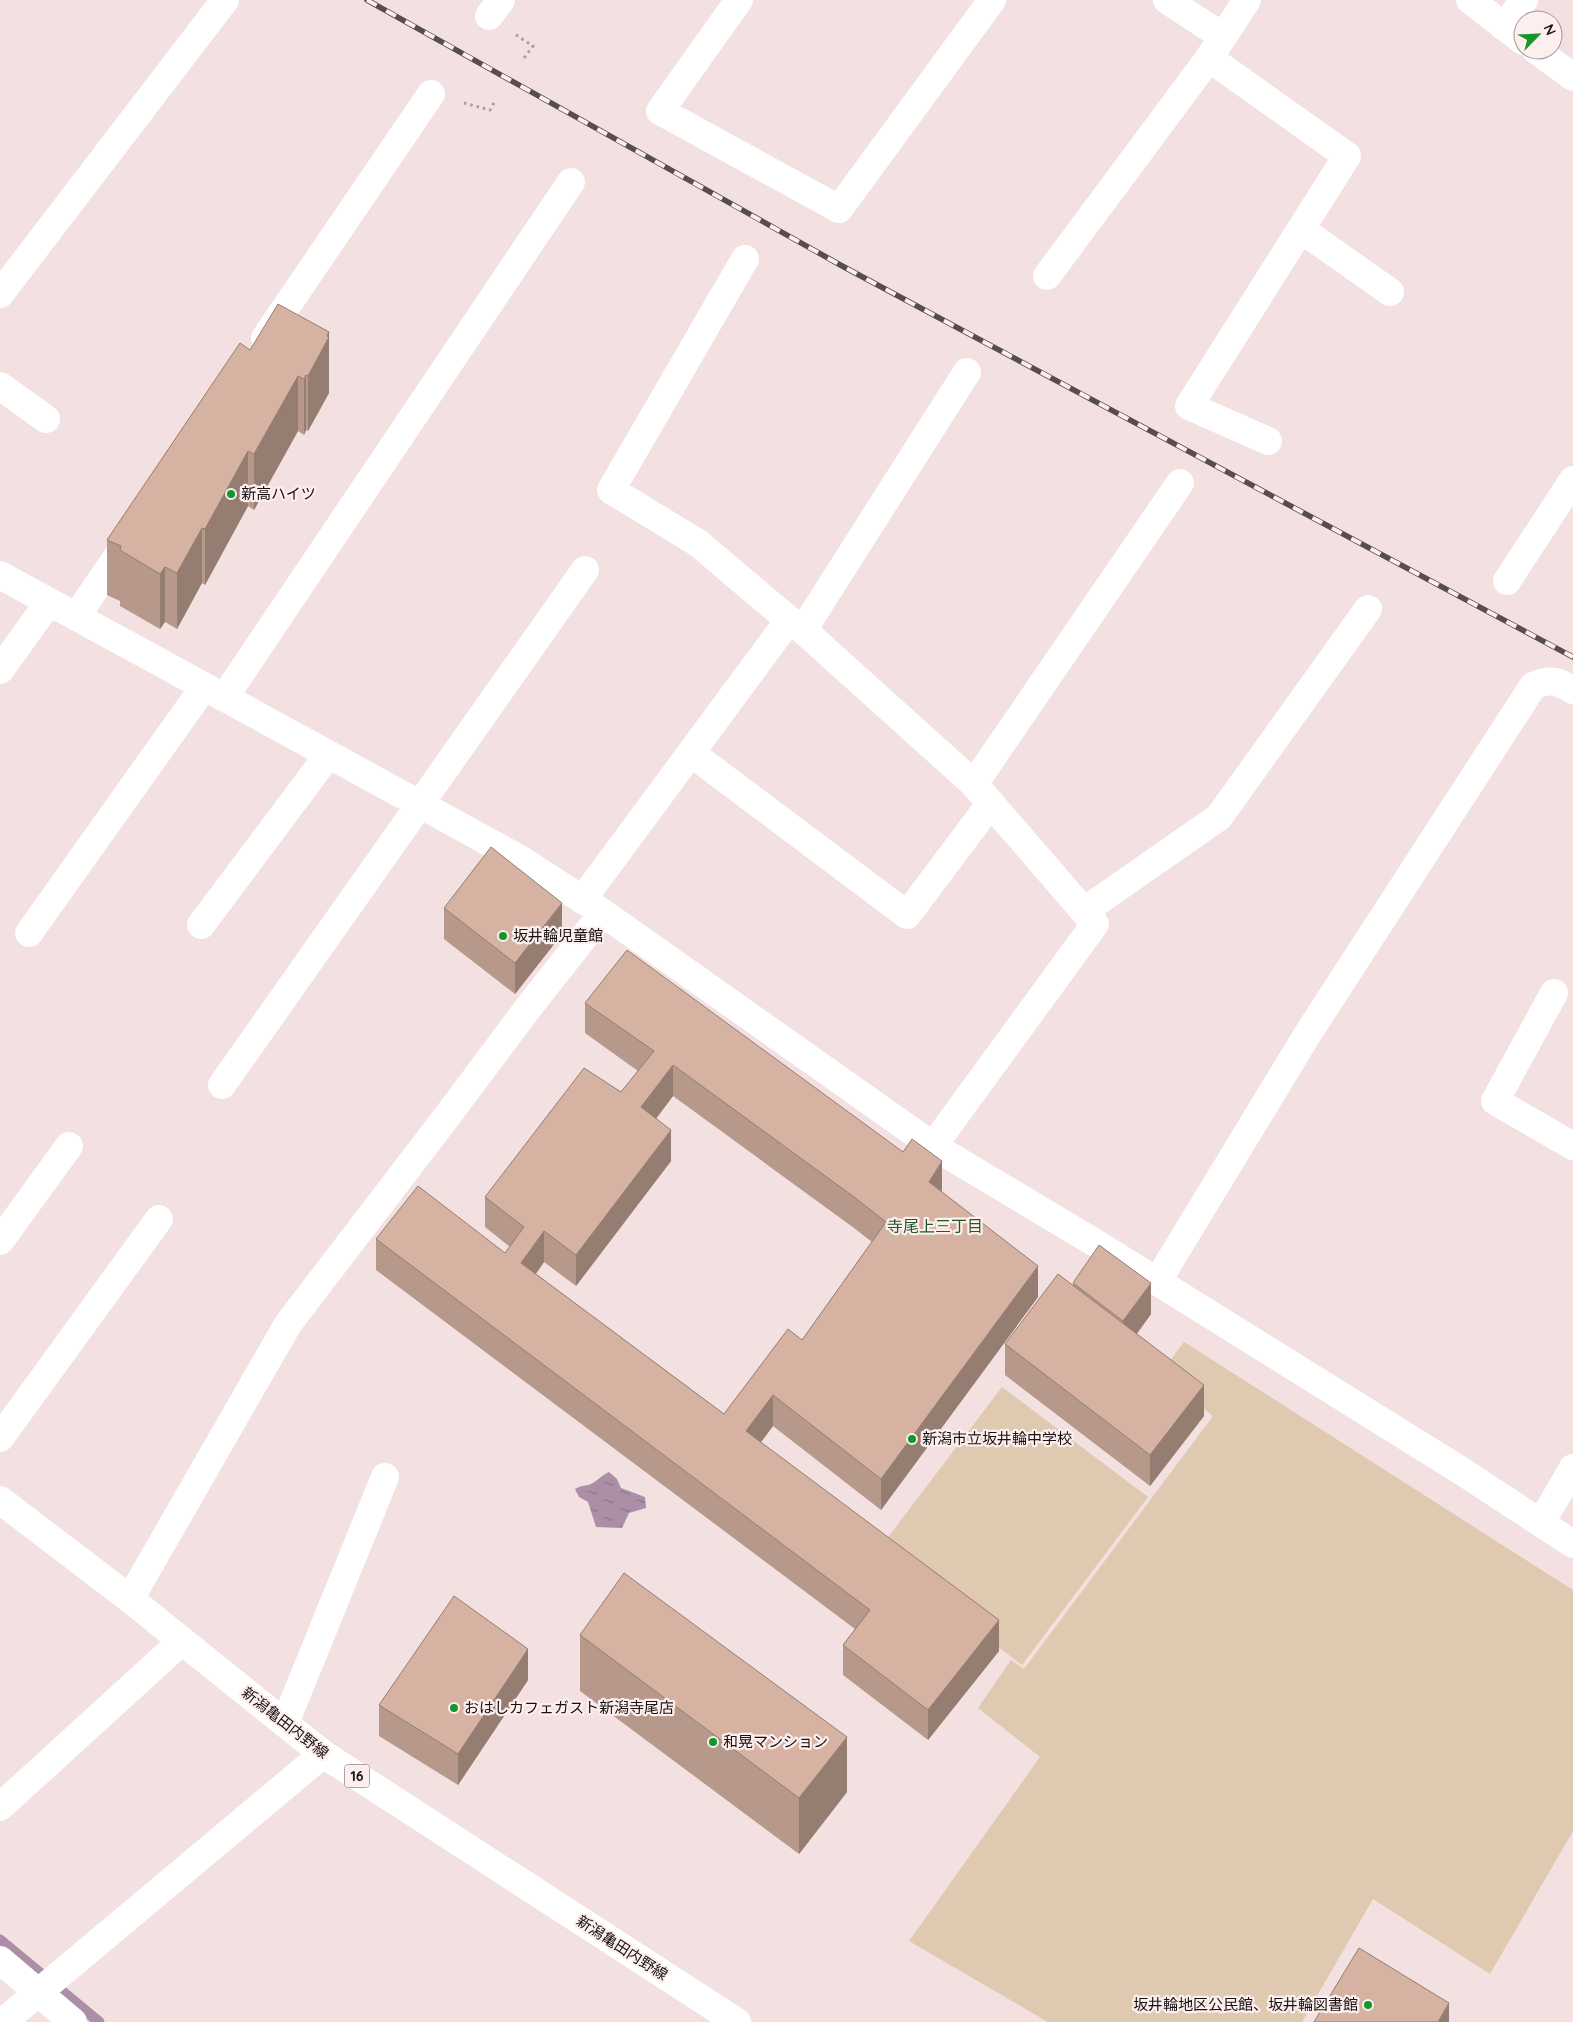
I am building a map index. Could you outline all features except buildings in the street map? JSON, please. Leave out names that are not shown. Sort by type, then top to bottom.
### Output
[{"type":"street","points":[[0,294],[225,0]]},
{"type":"street","points":[[740,0],[660,111],[839,209],[992,0]]},
{"type":"street","points":[[1167,0],[1216,47],[1347,156],[1189,406],[1268,441]]},
{"type":"street","points":[[1047,276],[1216,47],[1247,0]]},
{"type":"street","points":[[1470,0],[1513,34]]},
{"type":"street","points":[[1550,60],[1573,77]]},
{"type":"street","points":[[254,355],[431,94]]},
{"type":"street","points":[[29,933],[214,692],[571,182]]},
{"type":"street","points":[[1302,230],[1390,292]]},
{"type":"street","points":[[746,258],[611,490],[698,543],[796,625],[982,793],[1095,924],[933,1146]]},
{"type":"street","points":[[130,1599],[288,1324],[448,1116],[528,1008],[691,753],[796,625],[967,372]]},
{"type":"street","points":[[0,386],[46,419]]},
{"type":"street","points":[[1507,581],[1573,480]]},
{"type":"street","points":[[691,753],[907,915],[982,793],[1180,483]]},
{"type":"street","points":[[76,617],[143,519]]},
{"type":"street","points":[[222,1085],[585,570]]},
{"type":"street","points":[[0,574],[520,859],[593,907],[933,1146],[1455,1467],[1573,1544]]},
{"type":"street","points":[[0,670],[49,602]]},
{"type":"street","points":[[1084,911],[1219,817],[1368,609]]},
{"type":"street","points":[[1157,1282],[1307,1035],[1533,686],[1545,681],[1558,682],[1573,690]]},
{"type":"street","points":[[201,925],[328,755]]},
{"type":"street","points":[[1554,992],[1495,1100],[1573,1146]]},
{"type":"street","points":[[0,1241],[69,1146]]},
{"type":"street","points":[[0,1438],[159,1220]]},
{"type":"street","points":[[1541,1523],[1573,1468]]},
{"type":"street","points":[[285,1723],[385,1477]]},
{"type":"street","name":"新潟亀田内野線","points":[[0,1500],[130,1599],[323,1754],[737,2022]]},
{"type":"street","points":[[0,1807],[182,1641]]},
{"type":"street","points":[[3,2022],[323,1754]]},
{"type":"street","points":[[0,1960],[73,2022]]},
{"type":"shaded area","points":[[1184,1342],[1573,1590],[1573,1831],[1490,1974],[1373,1899],[1302,2022],[1048,2022],[909,1941],[1040,1757],[978,1708],[1011,1660],[1024,1669],[1213,1416],[1160,1374]]},
{"type":"shaded area","points":[[1002,1387],[1148,1497],[1022,1665],[876,1553]]},
{"type":"water","points":[[609,1472],[617,1479],[621,1488],[645,1497],[646,1508],[629,1513],[622,1528],[596,1527],[588,1502],[579,1497],[575,1489],[591,1484]]},
{"type":"waterway","points":[[0,1940],[99,2022]]},
{"type":"railway","points":[[367,0],[844,267],[1573,657]]},
{"type":"place","name":"新高ハイツ","points":[[231,494]]},
{"type":"place","name":"坂井輪児童館","points":[[503,936]]},
{"type":"place","name":"新潟市立坂井輪中学校","points":[[912,1439]]},
{"type":"place","name":"おはしカフェガスト新潟寺尾店","points":[[454,1708]]},
{"type":"place","name":"和晃マンション","points":[[713,1742]]},
{"type":"place","name":"坂井輪地区公民館、坂井輪図書館","points":[[1368,2005]]},
{"type":"district","name":"寺尾上三丁目","points":[[935,1226]]}]
